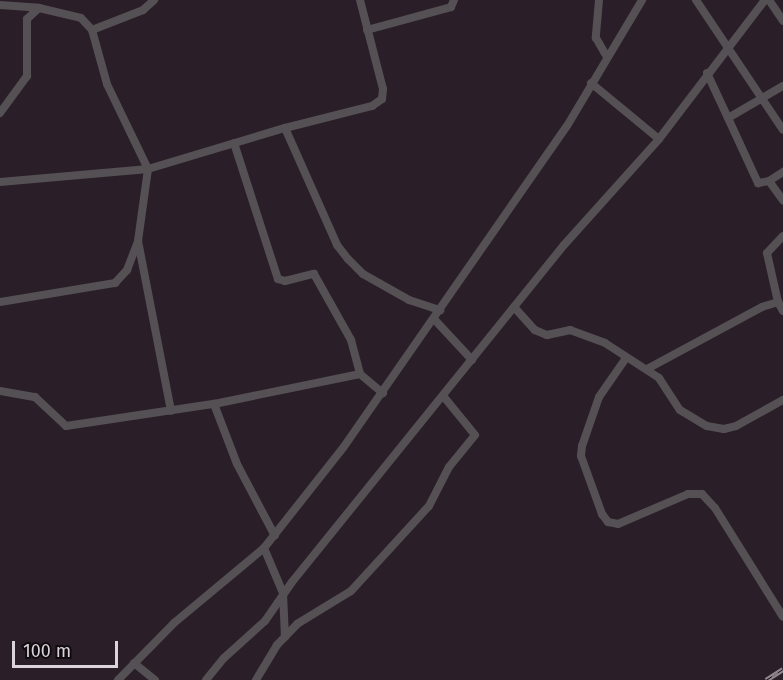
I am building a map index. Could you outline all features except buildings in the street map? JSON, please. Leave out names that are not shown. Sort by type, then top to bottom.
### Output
[{"type":"street","points":[[92,30],[143,10],[154,0]]},
{"type":"street","points":[[0,182],[148,169],[285,128],[378,104],[383,89],[360,0]]},
{"type":"street","points":[[367,30],[451,7],[454,0]]},
{"type":"street","points":[[599,0],[596,38],[607,57]]},
{"type":"street","points":[[118,680],[275,536],[383,393],[567,126],[642,0]]},
{"type":"street","points":[[696,0],[783,130]]},
{"type":"street","points":[[206,680],[224,658],[265,621],[283,593],[444,397],[471,360],[595,207],[659,139],[706,73],[767,0],[783,21]]},
{"type":"street","points":[[0,5],[39,8],[81,18],[92,30],[107,84],[148,169],[138,241],[127,270],[115,283],[0,302]]},
{"type":"street","points":[[0,113],[27,76],[27,20],[39,8]]},
{"type":"street","points":[[706,73],[755,178],[762,184],[783,172]]},
{"type":"street","points":[[591,83],[659,139]]},
{"type":"street","points":[[728,118],[783,86]]},
{"type":"street","points":[[285,128],[337,245],[348,259],[363,274],[409,300],[440,310]]},
{"type":"street","points":[[234,143],[278,279],[285,281],[314,274],[351,340],[360,374],[383,393]]},
{"type":"street","points":[[769,182],[783,200]]},
{"type":"street","points":[[783,236],[767,253],[778,302],[783,311]]},
{"type":"street","points":[[138,241],[171,411]]},
{"type":"street","points":[[646,369],[700,338],[778,302]]},
{"type":"street","points":[[514,307],[535,330],[547,335],[574,331],[605,343],[659,378],[680,410],[707,426],[724,429],[736,426],[783,400]]},
{"type":"street","points":[[434,319],[471,360]]},
{"type":"street","points":[[626,358],[599,397],[582,446],[581,456],[602,514],[608,522],[618,524],[688,494],[702,494],[715,508],[783,617]]},
{"type":"street","points":[[0,391],[35,397],[66,426],[214,404],[360,374]]},
{"type":"street","points":[[256,680],[285,637],[310,613],[351,591],[429,506],[449,467],[475,435],[444,397]]},
{"type":"street","points":[[214,404],[237,464],[275,536]]},
{"type":"street","points":[[264,548],[283,593],[285,637]]},
{"type":"street","points":[[134,663],[155,680]]},
{"type":"railway","points":[[766,680],[783,669]]}]
